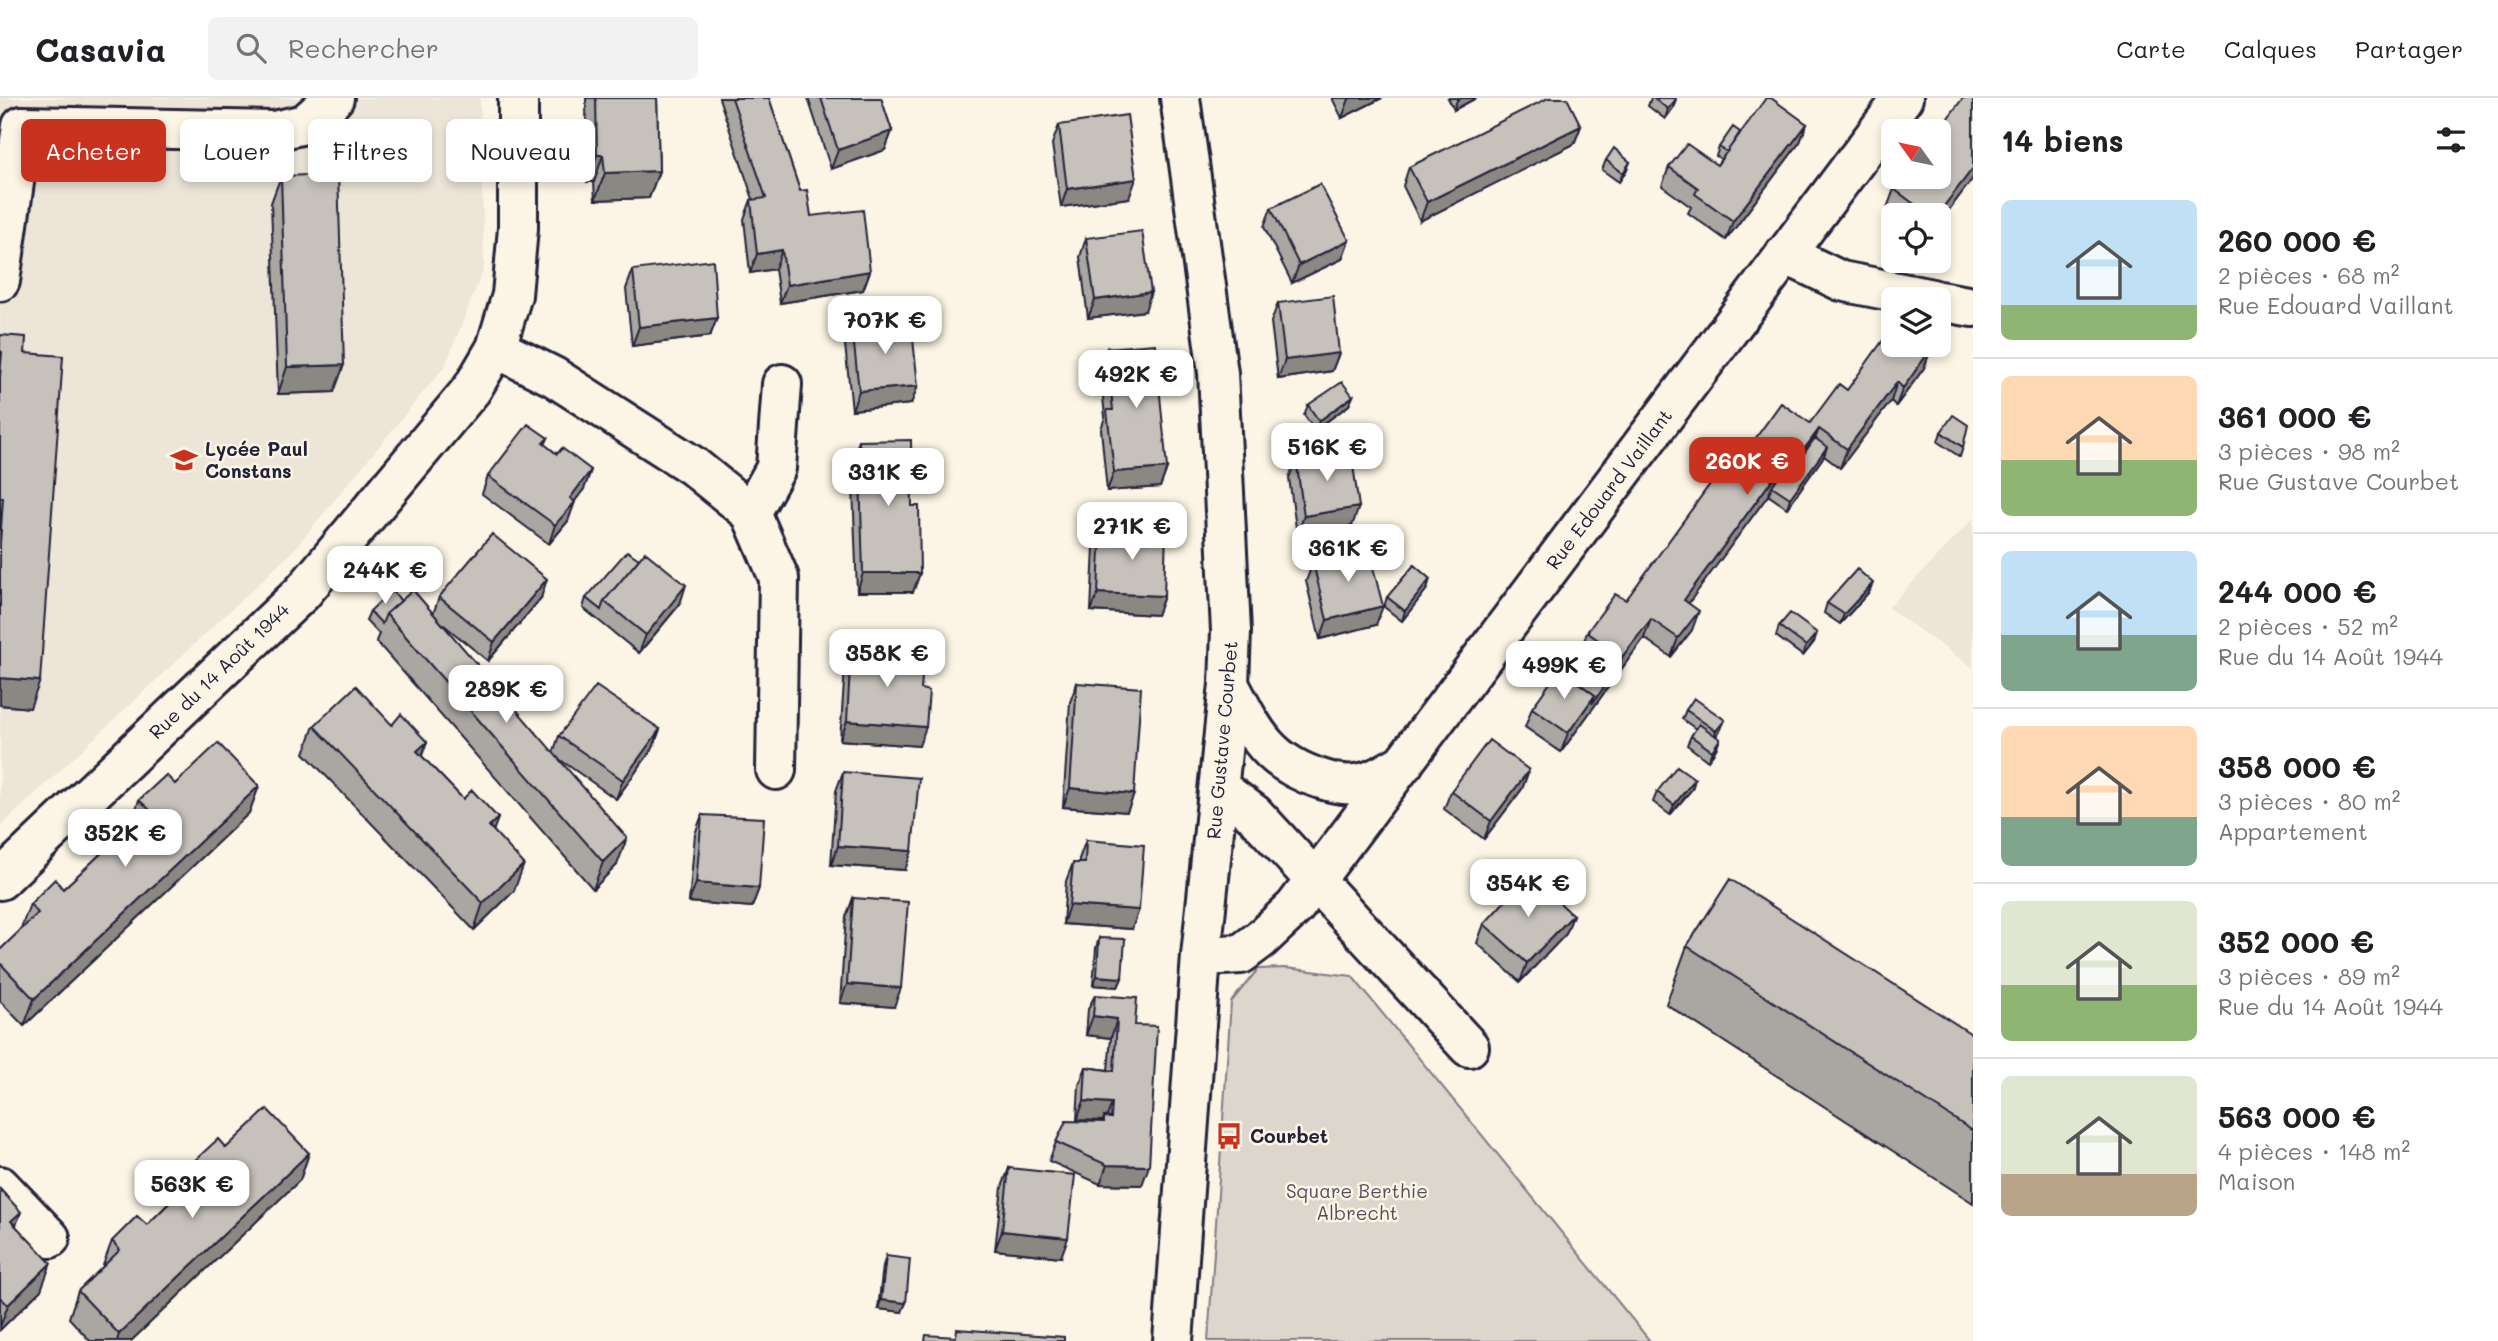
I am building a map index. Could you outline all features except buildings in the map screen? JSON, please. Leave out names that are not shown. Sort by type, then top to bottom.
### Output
[{"type":"street","points":[[0,281],[24,112],[274,131],[305,124],[334,98]]},
{"type":"street","name":"Rue du 14 Août 1944","points":[[0,880],[302,593],[472,389],[496,348],[512,295],[517,242],[518,98]]},
{"type":"street","name":"Rue Gustave Courbet","points":[[1172,1341],[1201,956],[1229,684],[1230,631],[1218,373],[1180,98]]},
{"type":"street","name":"Rue Edouard Vaillant","points":[[1201,956],[1241,954],[1295,907],[1903,98]]},
{"type":"street","points":[[1785,254],[1841,281],[1881,289]]},
{"type":"street","points":[[1951,303],[1973,307]]},
{"type":"street","points":[[496,348],[554,377],[693,466],[751,513],[779,578],[776,770]]},
{"type":"street","points":[[751,513],[776,468],[782,384]]},
{"type":"street","points":[[1229,684],[1250,724],[1271,753],[1297,772],[1339,784],[1358,783],[1368,782],[1406,762]]},
{"type":"street","points":[[1219,788],[1254,814],[1469,1047]]},
{"type":"street","points":[[0,1186],[50,1238]]},
{"type":"shaded area","name":"Lycée Paul Constans","points":[[0,98],[480,98],[480,119],[446,119],[446,182],[482,182],[484,268],[445,366],[291,553],[0,827]]},
{"type":"shaded area","points":[[1973,519],[1973,668],[1888,608]]},
{"type":"green space","name":"Square Berthie Albrecht","points":[[1286,968],[1352,976],[1650,1341],[1208,1341],[1231,1002],[1258,969]]},
{"type":"place","name":"Lycée Paul Constans","points":[[184,460]]},
{"type":"place","name":"Courbet","points":[[1229,1136]]}]
